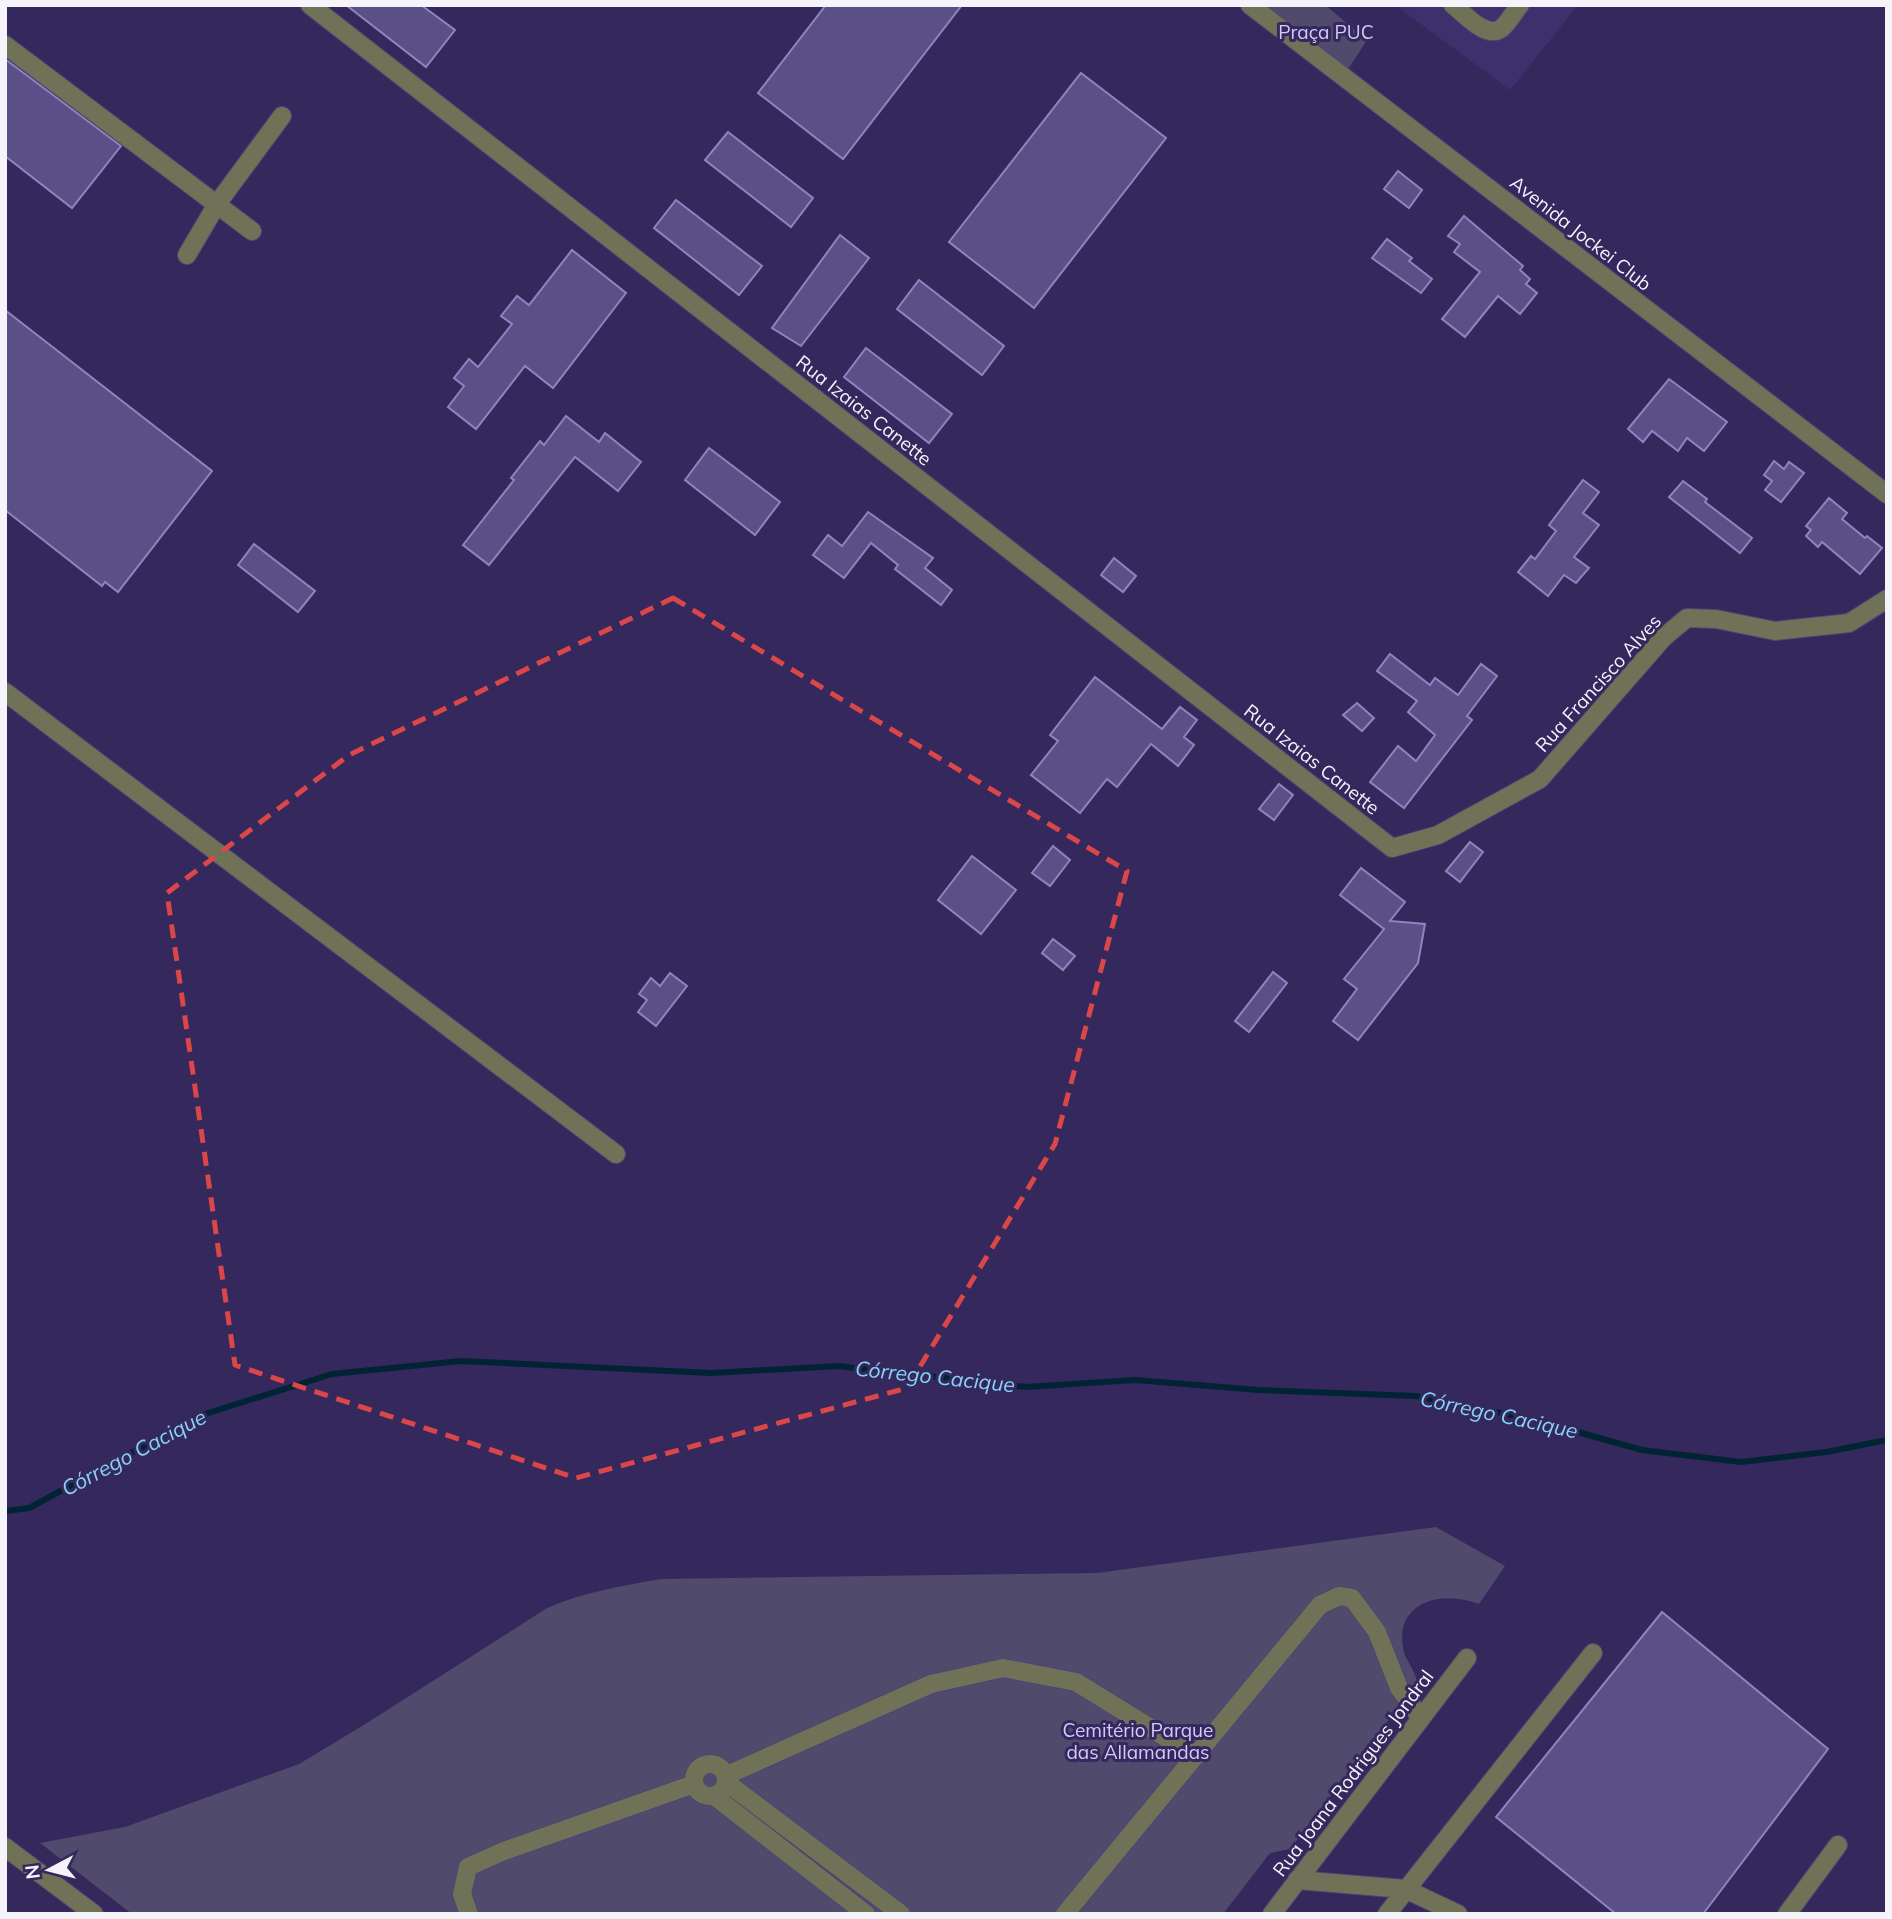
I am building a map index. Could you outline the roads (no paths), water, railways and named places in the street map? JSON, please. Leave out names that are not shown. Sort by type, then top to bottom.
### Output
[{"type":"street","name":"Rua Izaias Canette","points":[[310,5],[1392,848]]},
{"type":"street","name":"Avenida Jockei Club","points":[[1250,5],[1887,494]]},
{"type":"street","points":[[1453,5],[1485,30],[1494,31],[1502,28],[1520,5]]},
{"type":"street","points":[[5,45],[252,231]]},
{"type":"street","points":[[187,255],[217,204],[282,116]]},
{"type":"street","name":"Rua Francisco Alves","points":[[1392,848],[1438,835],[1540,779],[1664,637],[1687,618],[1716,620],[1775,631],[1849,623],[1887,599]]},
{"type":"street","points":[[5,692],[616,1154]]},
{"type":"street","points":[[1065,1914],[1320,1605],[1339,1595],[1352,1598],[1377,1632],[1399,1688],[1421,1718]]},
{"type":"street","points":[[1387,1914],[1593,1653]]},
{"type":"street","name":"Rua Joana Rodrigues Jondral","points":[[1272,1914],[1467,1658]]},
{"type":"street","points":[[866,1914],[722,1784],[718,1765],[705,1764],[696,1771],[694,1784],[701,1794],[722,1784],[930,1684],[1003,1668],[1076,1682],[1196,1756]]},
{"type":"street","points":[[469,1914],[461,1894],[468,1867],[504,1851],[694,1784]]},
{"type":"street","points":[[722,1784],[901,1914]]},
{"type":"street","points":[[1787,1914],[1838,1845]]},
{"type":"street","points":[[5,1847],[94,1914]]},
{"type":"street","points":[[1297,1880],[1405,1889],[1458,1914]]},
{"type":"waterway","name":"Córrego Cacique","points":[[5,1511],[29,1508],[202,1415],[332,1374],[461,1361],[711,1373],[838,1366],[1026,1387],[1135,1380],[1259,1390],[1416,1396],[1535,1420],[1642,1450],[1741,1462],[1826,1452],[1887,1440]]},
{"type":"park label","name":"Praça PUC","points":[[1326,32]]},
{"type":"park label","name":"Cemitério Parque das Allamandas","points":[[1138,1741]]}]
